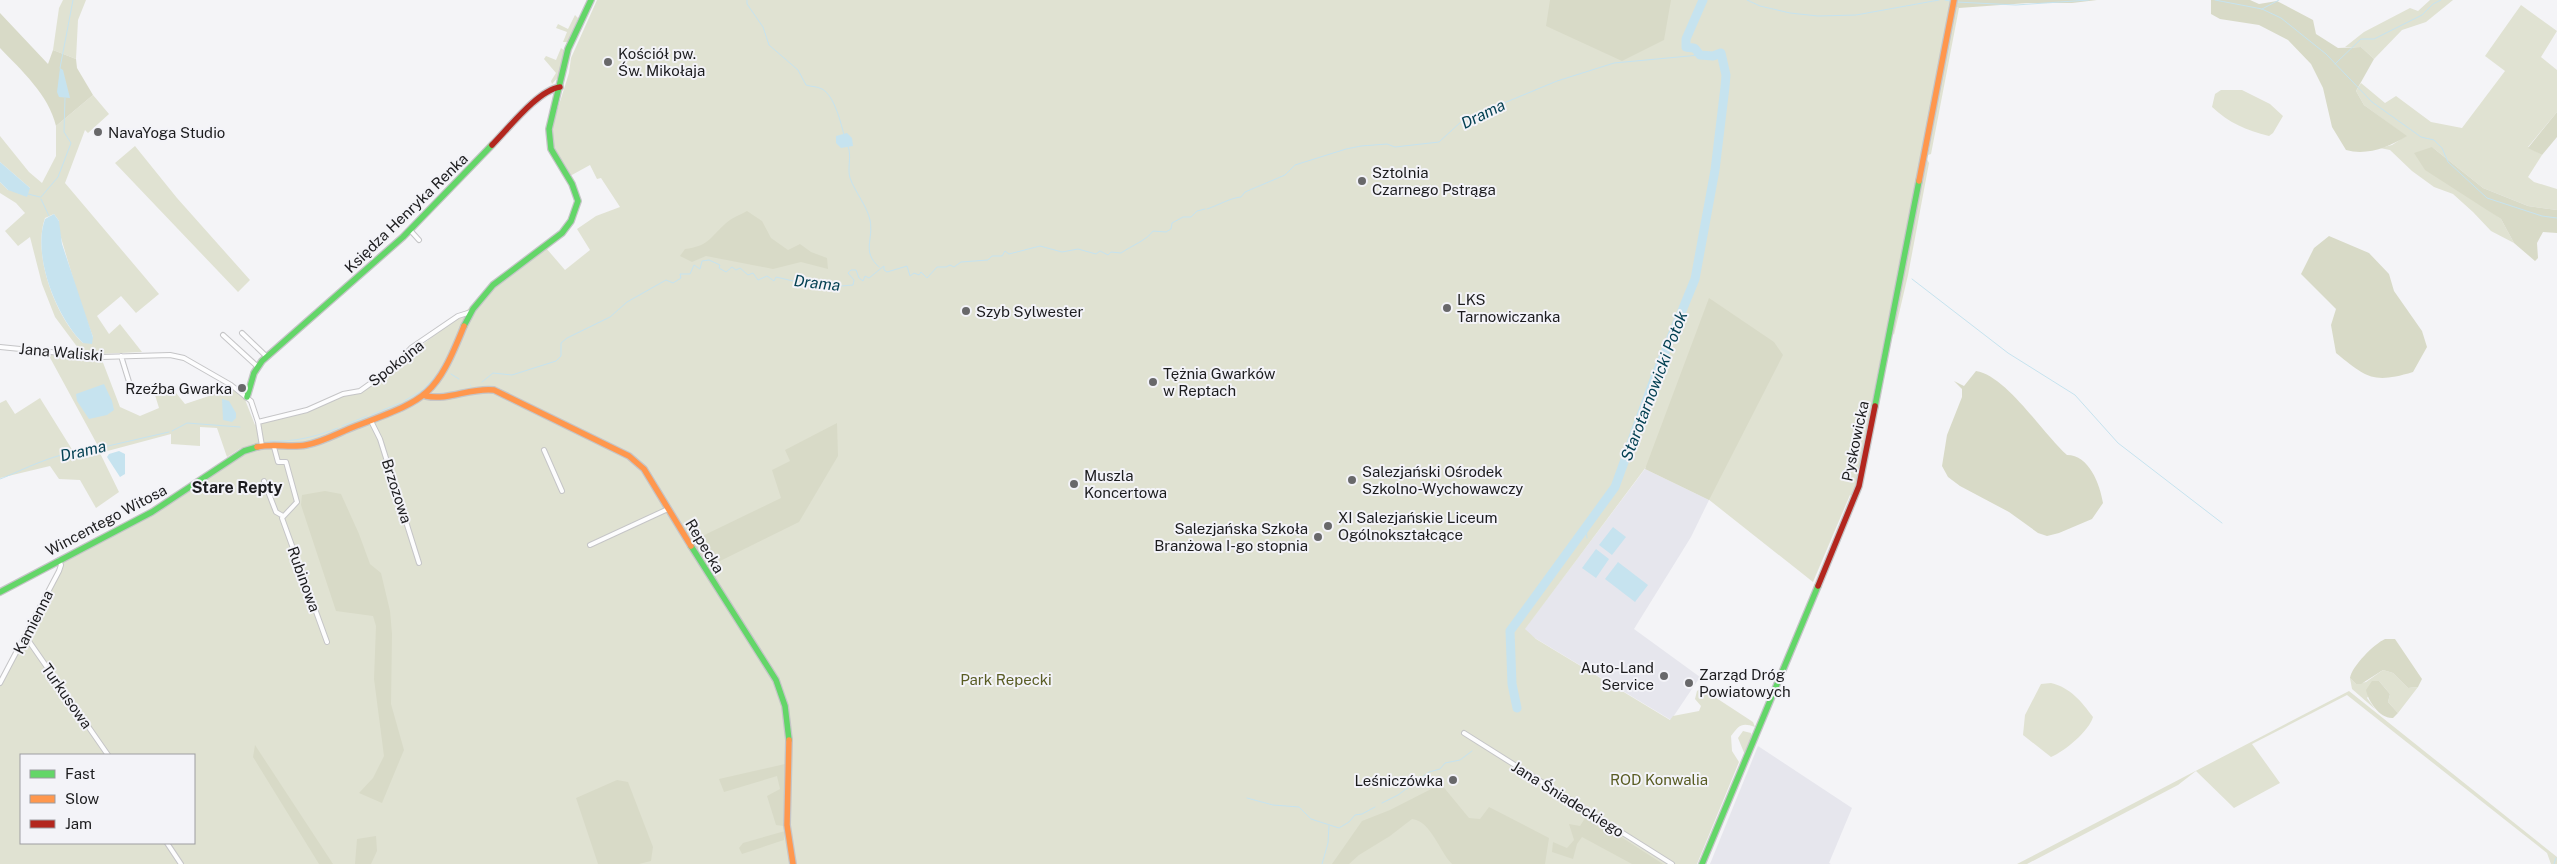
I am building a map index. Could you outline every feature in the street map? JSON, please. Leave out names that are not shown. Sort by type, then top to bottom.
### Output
[{"type":"street","name":"Wincentego Witosa","points":[[0,592],[158,508],[244,451],[262,446],[308,445],[408,406],[426,396],[443,376],[480,298],[494,284],[555,238],[573,220],[577,212],[577,197],[553,154],[549,142],[549,124],[570,43],[591,0]]},
{"type":"street","name":"Pyskowicka","points":[[1702,864],[1859,486],[1954,0]]},
{"type":"street","name":"Księdza Henryka Renka","points":[[247,397],[258,367],[267,357],[410,230],[535,101],[552,88],[560,87]]},
{"type":"street","points":[[410,230],[419,240]]},
{"type":"street","name":"Spokojna","points":[[258,422],[300,412],[343,394],[360,391],[395,366],[411,348],[458,316],[472,312]]},
{"type":"street","points":[[242,333],[267,357]]},
{"type":"street","points":[[223,336],[258,367]]},
{"type":"street","name":"Jana Waliski","points":[[0,347],[101,357],[177,356],[202,367],[247,397]]},
{"type":"street","name":"Jana Waliski","points":[[121,356],[130,385]]},
{"type":"street","name":"Repecka","points":[[426,396],[434,398],[485,388],[502,393],[629,456],[644,469],[731,612],[768,667],[780,691],[788,729],[786,821],[793,864]]},
{"type":"street","points":[[247,397],[254,407],[262,446]]},
{"type":"street","name":"Brzozowa","points":[[371,420],[380,439],[419,563]]},
{"type":"street","points":[[274,447],[278,462],[286,462],[297,502],[283,516]]},
{"type":"street","points":[[544,450],[562,491]]},
{"type":"street","name":"Rubinowa","points":[[264,482],[276,512],[283,516],[282,518],[327,642]]},
{"type":"street","points":[[590,545],[668,509]]},
{"type":"street","name":"Kamienna","points":[[0,683],[26,637],[59,571],[61,565],[59,560]]},
{"type":"street","name":"Turkusowa","points":[[26,637],[107,754]]},
{"type":"street","name":"Jana Śniadeckiego","points":[[1464,734],[1672,864]]},
{"type":"street","points":[[167,844],[181,864]]},
{"type":"shaded area","points":[[1645,469],[1709,500],[1691,537],[1634,629],[1700,677],[1671,720],[1523,631]]},
{"type":"shaded area","points":[[1758,746],[1852,808],[1829,863],[1831,864],[1710,864]]},
{"type":"green space","points":[[63,0],[86,0],[78,20],[76,59],[53,50],[59,8]]},
{"type":"green space","points":[[597,0],[1952,0],[1853,497],[1850,495],[1813,582],[1708,499],[1646,467],[1525,629],[1536,639],[1670,720],[1673,716],[1699,711],[1701,706],[1695,699],[1697,691],[1701,688],[1753,722],[1755,727],[1741,726],[1731,736],[1732,751],[1739,762],[1697,864],[0,864],[0,683],[65,560],[170,503],[236,457],[241,448],[227,457],[217,428],[200,427],[200,446],[171,444],[171,434],[100,453],[119,492],[96,508],[80,480],[59,479],[50,466],[0,478],[0,403],[6,400],[15,414],[40,398],[73,451],[98,446],[48,354],[102,360],[120,407],[140,416],[159,408],[155,395],[172,388],[185,404],[215,394],[224,383],[244,397],[255,425],[257,422],[314,407],[355,391],[386,373],[546,248],[565,270],[590,250],[577,229],[596,216],[620,207],[601,178],[597,179],[590,165],[570,176],[554,147],[552,127],[569,73],[571,58]]},
{"type":"green space","points":[[1550,0],[1671,0],[1664,40],[1622,61],[1546,26]]},
{"type":"green space","points":[[1957,0],[2097,0],[2072,3],[2028,3],[1959,8],[1955,7]]},
{"type":"green space","points":[[2211,0],[2250,0],[2259,4],[2277,1],[2313,20],[2316,34],[2338,48],[2361,47],[2374,59],[2356,91],[2364,105],[2407,136],[2393,144],[2370,151],[2354,152],[2346,150],[2332,127],[2323,88],[2311,64],[2288,40],[2259,25],[2220,19],[2211,14]]},
{"type":"green space","points":[[2430,0],[2453,0],[2426,22],[2402,30],[2374,59],[2361,47],[2345,47],[2364,32],[2410,8],[2418,11]]},
{"type":"green space","points":[[2521,5],[2557,31],[2541,57],[2557,70],[2557,112],[2528,147],[2542,155],[2528,177],[2534,182],[2557,189],[2557,210],[2528,206],[2483,188],[2432,147],[2470,197],[2501,219],[2514,243],[2491,231],[2453,194],[2434,187],[2412,171],[2390,150],[2380,148],[2392,145],[2406,136],[2364,105],[2356,91],[2361,83],[2385,103],[2396,96],[2431,122],[2462,128],[2505,71],[2485,56]]},
{"type":"green space","points":[[1955,7],[1959,8],[1931,154],[1928,155]]},
{"type":"green space","points":[[0,13],[48,64],[53,50],[76,59],[77,68],[93,95],[56,126],[41,93],[0,48]]},
{"type":"green space","points":[[575,15],[578,18],[569,42],[563,42],[567,32],[556,28],[558,24],[568,29]]},
{"type":"green space","points":[[561,48],[565,51],[560,75],[552,84],[551,81],[556,73],[544,59],[546,56],[556,60]]},
{"type":"green space","points":[[2221,90],[2242,90],[2270,104],[2283,116],[2273,133],[2269,136],[2253,131],[2231,122],[2218,113],[2212,107],[2215,94]]},
{"type":"green space","points":[[93,95],[109,114],[88,133],[85,130],[65,183],[159,294],[136,313],[121,296],[97,316],[109,334],[120,324],[142,352],[99,354],[81,352],[55,317],[42,284],[30,237],[18,246],[5,231],[25,213],[16,203],[0,193],[0,182],[8,190],[30,188],[0,162],[0,136],[29,172],[42,183],[56,156],[56,126]],"holes":[[[54,214],[59,221],[59,231],[80,302],[93,337],[83,343],[64,318],[49,285],[44,267],[42,233],[45,218]]]},
{"type":"green space","points":[[2557,112],[2557,137],[2542,155],[2528,148]]},
{"type":"green space","points":[[135,146],[177,198],[250,280],[238,292],[115,163]]},
{"type":"green space","points":[[2432,147],[2483,188],[2528,206],[2557,210],[2557,233],[2543,232],[2537,243],[2538,258],[2535,261],[2514,243],[2501,219],[2425,170],[2414,153]]},
{"type":"green space","points":[[1927,159],[1929,163],[1908,275],[1894,335],[1892,332]]},
{"type":"green space","points":[[747,211],[762,221],[771,238],[788,250],[800,244],[811,252],[827,258],[828,269],[801,262],[773,269],[706,256],[692,262],[680,256],[685,249],[704,244],[727,222]]},
{"type":"green space","points":[[2329,236],[2369,253],[2389,274],[2394,291],[2422,331],[2427,347],[2413,372],[2388,378],[2379,378],[2363,373],[2336,353],[2331,325],[2336,309],[2301,274],[2314,248]]},
{"type":"green space","points":[[1709,298],[1774,342],[1783,355],[1709,500],[1645,469]]},
{"type":"green space","points":[[1976,371],[1988,375],[2000,383],[2024,407],[2057,446],[2067,455],[2075,456],[2087,465],[2096,479],[2103,503],[2092,519],[2047,536],[2038,533],[2009,512],[1960,486],[1948,477],[1942,466],[1947,435],[1962,397],[1962,389],[1954,381],[1964,386]]},
{"type":"green space","points":[[837,423],[838,456],[799,522],[708,567],[692,541],[781,498],[772,470],[790,461],[785,450]]},
{"type":"green space","points":[[325,491],[341,494],[370,564],[381,573],[390,611],[392,634],[391,704],[404,750],[382,803],[359,793],[373,778],[384,756],[374,679],[376,626],[373,616],[336,611],[301,505],[302,495]]},
{"type":"green space","points":[[2385,639],[2395,639],[2422,679],[2418,687],[2408,688],[2393,673],[2383,670],[2361,684],[2356,684],[2350,678],[2364,656]]},
{"type":"green space","points":[[2383,670],[2393,673],[2408,688],[2418,687],[2398,713],[2388,702],[2390,694],[2379,681],[2367,698],[2375,709],[2352,689],[2350,678],[2356,684],[2366,682]]},
{"type":"green space","points":[[2372,681],[2379,681],[2390,694],[2388,702],[2398,713],[2393,718],[2384,716],[2369,699],[2366,690]]},
{"type":"green space","points":[[2051,683],[2070,692],[2093,717],[2087,728],[2076,740],[2051,757],[2023,735],[2025,715],[2041,684]]},
{"type":"green space","points":[[2349,691],[2557,857],[2557,864],[2551,864],[2547,853],[2347,695],[2252,744],[2280,783],[2234,808],[2196,771],[2178,785],[2027,864],[2017,864]]},
{"type":"green space","points":[[1743,731],[1751,733],[1752,737],[1745,755],[1738,738]]},
{"type":"green space","points":[[255,745],[333,864],[319,864],[253,757]]},
{"type":"green space","points":[[785,764],[783,826],[776,825],[767,796],[780,789],[777,776],[724,792],[719,779]]},
{"type":"green space","points":[[617,780],[628,782],[653,847],[651,861],[639,864],[598,864],[576,798]]},
{"type":"green space","points":[[1441,784],[1469,818],[1480,819],[1489,807],[1549,838],[1545,864],[1452,864],[1430,831],[1419,821],[1412,819],[1390,836],[1359,855],[1349,864],[1332,864],[1362,821],[1390,810]]},
{"type":"green space","points":[[1587,815],[1663,864],[1632,864],[1582,837],[1577,844],[1573,859],[1552,852],[1553,842],[1567,848],[1574,840],[1569,824],[1580,826]]},
{"type":"green space","points":[[785,831],[784,840],[742,854],[739,848],[743,843]]},
{"type":"green space","points":[[376,836],[377,851],[371,864],[355,864],[357,839]]},
{"type":"water","points":[[60,68],[63,70],[70,98],[59,97],[57,92]]},
{"type":"water","points":[[847,133],[852,138],[853,146],[841,148],[836,143],[836,136]]},
{"type":"water","points":[[0,162],[30,188],[27,197],[8,190],[0,182]]},
{"type":"water","points":[[54,214],[59,221],[62,244],[93,337],[92,344],[83,343],[73,332],[64,318],[49,285],[44,267],[42,234],[45,219]]},
{"type":"water","points":[[104,384],[114,410],[107,415],[89,419],[77,401],[76,394]]},
{"type":"water","points":[[222,399],[229,401],[236,413],[236,418],[232,422],[223,420]]},
{"type":"water","points":[[119,451],[125,454],[125,474],[120,477],[107,457],[109,454]]},
{"type":"water","points":[[1613,527],[1626,537],[1612,555],[1599,545]]},
{"type":"water","points":[[1596,549],[1609,559],[1596,578],[1582,568]]},
{"type":"water","points":[[1618,562],[1648,585],[1635,602],[1605,579]]},
{"type":"waterway","points":[[60,68],[73,0]]},
{"type":"waterway","points":[[747,0],[747,4],[763,27],[769,45],[798,70],[806,85],[818,87],[830,97],[844,135]]},
{"type":"waterway","name":"Starotarnowicki Potok","points":[[1517,708],[1512,684],[1510,631],[1615,487],[1655,377],[1695,279],[1715,170],[1726,75],[1721,53],[1713,56],[1700,55],[1694,48],[1686,47],[1686,39],[1703,0]]},
{"type":"waterway","points":[[1747,0],[1760,6],[1790,13],[1818,16],[1856,15],[1939,0]]},
{"type":"waterway","points":[[1945,0],[1950,1]]},
{"type":"waterway","points":[[1956,2],[2016,5],[2089,0]]},
{"type":"waterway","points":[[2215,0],[2262,9],[2281,18],[2326,54],[2372,102],[2421,137],[2434,140],[2442,148],[2448,162],[2487,198],[2542,216],[2557,218]]},
{"type":"waterway","points":[[2262,9],[2279,0]]},
{"type":"waterway","points":[[2335,64],[2361,39],[2374,39],[2422,15],[2433,4],[2441,0]]},
{"type":"waterway","name":"Drama","points":[[1207,209],[1241,197],[1245,192],[1285,175],[1295,165],[1346,149],[1387,144],[1395,147],[1439,142],[1463,120],[1557,81],[1614,63],[1700,55]]},
{"type":"waterway","points":[[41,197],[58,177],[71,143],[64,132],[65,98]]},
{"type":"waterway","points":[[848,146],[850,178],[870,220],[869,250],[879,267]]},
{"type":"waterway","points":[[28,194],[40,197]]},
{"type":"waterway","points":[[41,199],[49,216]]},
{"type":"waterway","name":"Drama","points":[[482,382],[493,373],[512,375],[556,361],[561,356],[561,343],[567,338],[610,317],[627,302],[666,280],[673,283],[681,278],[680,274],[690,274],[694,265],[700,269],[702,261],[709,260],[720,265],[719,268],[726,272],[732,267],[736,270],[740,268],[748,275],[753,273],[758,280],[767,276],[774,281],[776,277],[806,284],[817,281],[822,283],[825,281],[829,287],[853,285],[854,280],[848,273],[851,270],[856,270],[859,278],[863,281],[865,276],[869,278],[884,266],[884,270],[887,272],[907,266],[910,276],[914,273],[919,275],[921,272],[927,278],[937,267],[950,265],[954,267],[961,262],[988,260],[992,256],[1002,256],[1005,251],[1009,254],[1040,246],[1062,252],[1078,249],[1096,254],[1100,251],[1108,255],[1111,252],[1121,253],[1143,240],[1153,231],[1166,232],[1171,229],[1172,223],[1183,217],[1191,217],[1197,211],[1205,209]]},
{"type":"waterway","points":[[1912,279],[2008,353],[2075,395],[2118,443],[2222,523]]},
{"type":"waterway","name":"Drama","points":[[404,401],[423,390],[442,369]]},
{"type":"waterway","name":"Drama","points":[[451,374],[459,379]]},
{"type":"waterway","name":"Drama","points":[[371,415],[400,403]]},
{"type":"waterway","name":"Drama","points":[[342,426],[367,416]]},
{"type":"waterway","name":"Drama","points":[[172,431],[187,423],[240,427]]},
{"type":"waterway","name":"Drama","points":[[270,441],[288,441],[305,438],[338,428]]},
{"type":"waterway","name":"Drama","points":[[0,479],[53,457],[64,454],[82,454],[86,451],[169,432]]},
{"type":"waterway","points":[[1586,528],[1587,538]]},
{"type":"waterway","points":[[1382,803],[1398,795],[1429,772],[1440,769],[1445,763],[1460,760],[1472,751]]},
{"type":"waterway","points":[[1247,798],[1273,805],[1299,807],[1311,819],[1339,828],[1349,822],[1355,815],[1362,814],[1375,807]]},
{"type":"waterway","points":[[1322,864],[1328,843],[1329,826]]},
{"type":"waterway","points":[[2554,864],[2556,858]]},
{"type":"traffic: fast","points":[[464,326],[473,309],[493,285],[562,233],[571,221],[578,201],[572,184],[551,149],[549,129],[568,49],[591,0]]},
{"type":"traffic: fast","points":[[247,397],[254,373],[262,361],[403,237],[492,145]]},
{"type":"traffic: fast","points":[[1875,406],[1919,181]]},
{"type":"traffic: fast","points":[[0,592],[152,512],[244,451],[257,447]]},
{"type":"traffic: fast","points":[[691,546],[776,680],[785,706],[789,740]]},
{"type":"traffic: fast","points":[[1702,864],[1818,586]]},
{"type":"traffic: slow","points":[[1919,181],[1954,0]]},
{"type":"traffic: slow","points":[[257,447],[312,444],[399,409],[414,401],[426,393],[436,382],[445,368],[464,326]]},
{"type":"traffic: slow","points":[[426,396],[443,397],[477,390],[494,390],[629,456],[644,469],[691,546]]},
{"type":"traffic: slow","points":[[789,740],[787,825],[793,864]]},
{"type":"traffic: jam","points":[[492,145],[533,102],[542,95],[560,87]]},
{"type":"traffic: jam","points":[[1818,586],[1859,486],[1875,406]]},
{"type":"place","name":"Kościół pw. Św. Mikołaja","points":[[608,62]]},
{"type":"place","name":"NavaYoga Studio","points":[[98,132]]},
{"type":"place","name":"Sztolnia Czarnego Pstrąga","points":[[1362,181]]},
{"type":"place","name":"LKS Tarnowiczanka","points":[[1447,308]]},
{"type":"place","name":"Szyb Sylwester","points":[[966,311]]},
{"type":"place","name":"Tężnia Gwarków w Reptach","points":[[1153,382]]},
{"type":"place","name":"Rzeźba Gwarka","points":[[242,388]]},
{"type":"place","name":"Salezjański Ośrodek Szkolno-Wychowawczy","points":[[1352,480]]},
{"type":"place","name":"Muszla Koncertowa","points":[[1074,484]]},
{"type":"place","name":"XI Salezjańskie Liceum Ogólnokształcące","points":[[1328,526]]},
{"type":"place","name":"Salezjańska Szkoła Branżowa I-go stopnia","points":[[1318,537]]},
{"type":"place","name":"Auto-Land Service","points":[[1664,676]]},
{"type":"place","name":"Zarząd Dróg Powiatowych","points":[[1689,683]]},
{"type":"place","name":"Leśniczówka","points":[[1453,780]]},
{"type":"district","name":"Stare Repty","points":[[237,487]]},
{"type":"park label","name":"Park Repecki","points":[[1006,679]]},
{"type":"park label","name":"ROD Konwalia","points":[[1659,779]]}]
